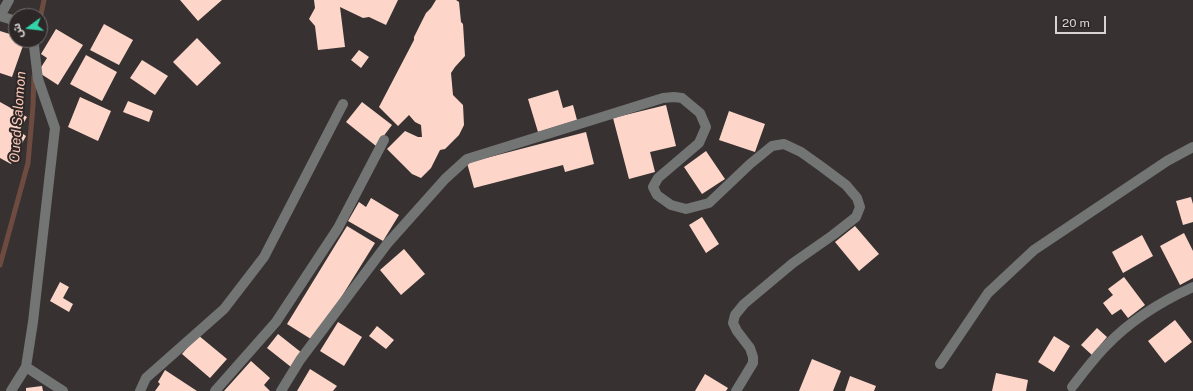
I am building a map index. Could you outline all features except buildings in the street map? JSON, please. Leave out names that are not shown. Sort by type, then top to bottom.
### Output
[{"type":"street","points":[[0,16],[8,0]]},
{"type":"street","points":[[11,391],[26,367],[33,322],[55,128],[38,79],[34,48]]},
{"type":"street","points":[[281,391],[300,360],[387,244],[445,179],[467,159],[663,98],[674,97],[682,98],[700,113],[706,127],[699,143],[658,178],[653,187],[657,195],[671,205],[686,210],[709,203],[750,164],[772,146],[784,144],[801,152],[846,185],[857,198],[860,207],[856,217],[793,263],[744,304],[735,316],[734,324],[737,331],[750,348],[753,357],[753,363],[736,391]]},
{"type":"street","points":[[140,391],[146,378],[224,309],[264,257],[343,104]]},
{"type":"street","points":[[215,391],[276,322],[338,228],[384,140]]},
{"type":"street","points":[[940,364],[988,293],[1034,250],[1167,161],[1193,147]]},
{"type":"street","points":[[1072,387],[1107,345],[1134,321],[1174,295],[1193,287]]},
{"type":"street","points":[[26,367],[63,391]]},
{"type":"waterway","name":"Oued Salomon","points":[[42,8],[44,0]]},
{"type":"waterway","name":"Oued Salomon","points":[[0,265],[28,163],[34,76]]}]
